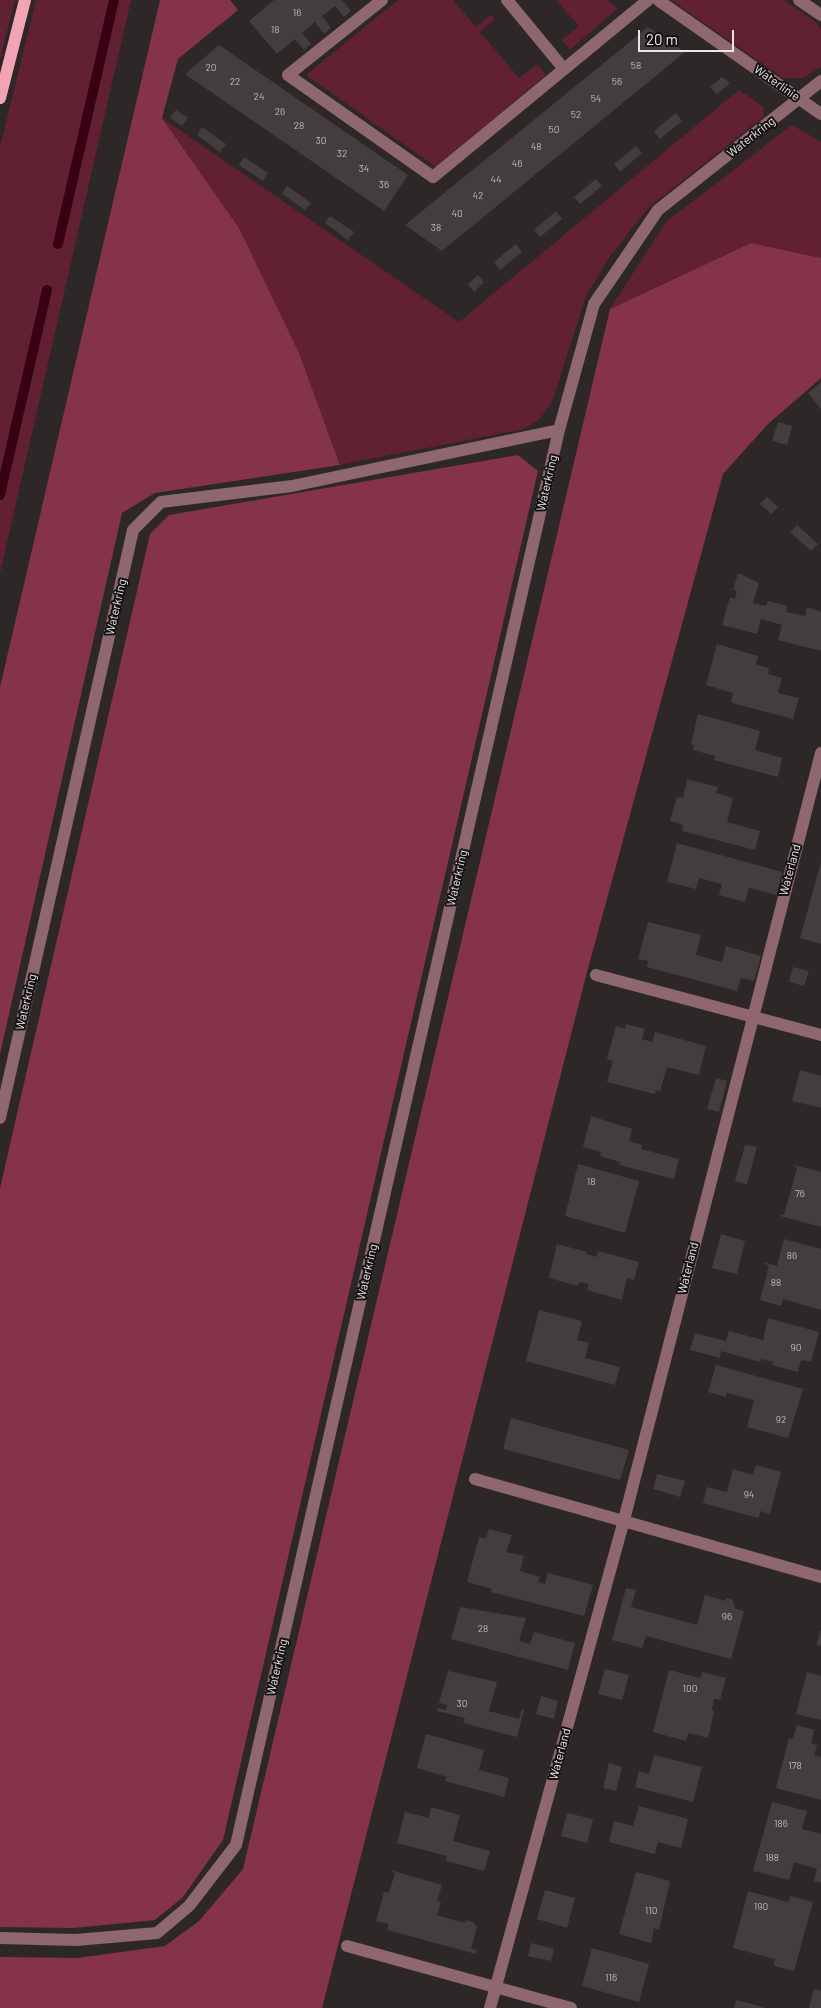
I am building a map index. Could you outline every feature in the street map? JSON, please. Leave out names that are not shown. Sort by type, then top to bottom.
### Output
[{"type":"main road","points":[[0,98],[25,0]]},
{"type":"street","points":[[382,0],[288,75],[433,177],[648,0]]},
{"type":"street","points":[[507,0],[564,69]]},
{"type":"street","name":"Waterlinie","points":[[658,0],[821,114]]},
{"type":"street","points":[[799,0],[821,15]]},
{"type":"street","name":"Waterkring","points":[[0,1938],[76,1940],[157,1933],[189,1906],[236,1845],[560,430],[594,304],[658,210],[801,100],[821,81]]},
{"type":"street","name":"Waterkring","points":[[0,1118],[133,530],[161,502],[292,486],[560,430]]},
{"type":"street","name":"Waterland","points":[[490,2008],[624,1520],[752,1016],[821,754]]},
{"type":"street","points":[[596,975],[821,1035]]},
{"type":"street","points":[[475,1479],[624,1520],[821,1578]]},
{"type":"street","points":[[347,1946],[571,2008]]},
{"type":"shaded area","points":[[0,0],[15,0],[0,59]]},
{"type":"shaded area","points":[[36,0],[131,0],[0,573],[0,147]]},
{"type":"shaded area","points":[[160,0],[230,0],[238,10],[178,59],[162,118],[239,228],[299,353],[340,465],[155,493],[122,513],[0,1054],[0,687]]},
{"type":"shaded area","points":[[398,0],[453,0],[476,27],[491,15],[495,19],[480,32],[519,78],[538,64],[546,75],[436,167],[306,75]]},
{"type":"shaded area","points":[[556,0],[607,0],[618,8],[570,50],[562,40],[579,26]]},
{"type":"shaded area","points":[[671,0],[784,0],[817,23],[821,31],[821,67],[803,78],[783,78]]},
{"type":"shaded area","points":[[739,90],[764,107],[763,117],[649,207],[611,255],[586,296],[552,402],[539,420],[523,429],[340,465],[299,353],[239,228],[162,118],[459,322]]},
{"type":"shaded area","points":[[792,125],[821,142],[821,258],[751,243],[610,309],[666,222]]},
{"type":"shaded area","points":[[751,243],[821,258],[821,378],[767,425],[723,474],[587,972],[322,2008],[0,2008],[0,1957],[77,1958],[165,1946],[199,1921],[243,1869],[610,309]]},
{"type":"shaded area","points":[[518,455],[538,471],[223,1840],[183,1897],[155,1920],[74,1928],[0,1927],[0,1188],[150,534],[169,515]]},
{"type":"building","points":[[274,0],[342,0],[351,11],[344,17],[335,6],[322,16],[331,28],[324,34],[315,22],[302,33],[311,44],[304,50],[295,39],[277,54],[249,21]]},
{"type":"building","points":[[648,27],[685,52],[442,251],[405,225]]},
{"type":"building","points":[[219,45],[408,175],[384,211],[185,74]]},
{"type":"building","points":[[722,77],[730,83],[717,94],[710,87]]},
{"type":"building","points":[[176,110],[188,118],[182,126],[170,118]]},
{"type":"building","points":[[676,113],[682,121],[660,139],[654,131]]},
{"type":"building","points":[[202,127],[226,144],[220,152],[197,135]]},
{"type":"building","points":[[636,146],[642,153],[620,172],[614,164]]},
{"type":"building","points":[[244,157],[268,173],[263,181],[239,165]]},
{"type":"building","points":[[596,179],[602,186],[580,204],[574,197]]},
{"type":"building","points":[[287,186],[311,203],[305,210],[282,194]]},
{"type":"building","points":[[556,211],[562,219],[540,237],[534,230]]},
{"type":"building","points":[[330,216],[354,232],[348,240],[325,223]]},
{"type":"building","points":[[516,244],[522,252],[500,270],[494,262]]},
{"type":"building","points":[[478,275],[484,282],[474,292],[468,284]]},
{"type":"building","points":[[821,382],[821,409],[808,393]]},
{"type":"building","points":[[778,422],[792,426],[787,445],[772,441]]},
{"type":"building","points":[[767,497],[778,507],[771,514],[760,504]]},
{"type":"building","points":[[797,525],[818,544],[811,551],[790,532]]},
{"type":"building","points":[[738,573],[759,583],[753,603],[766,606],[768,601],[787,606],[786,612],[805,616],[807,607],[821,612],[821,651],[778,640],[782,625],[761,619],[757,634],[722,625],[730,597],[735,599],[737,591],[733,590]]},
{"type":"building","points":[[717,644],[758,656],[756,665],[769,668],[768,674],[782,678],[778,693],[799,698],[793,719],[736,704],[731,702],[733,693],[706,685]]},
{"type":"building","points":[[698,714],[760,731],[755,750],[782,758],[778,777],[714,760],[715,756],[693,750],[694,745],[691,744]]},
{"type":"building","points":[[687,779],[718,787],[716,793],[733,798],[727,822],[760,831],[755,850],[682,831],[683,825],[670,821],[677,797],[683,798]]},
{"type":"building","points":[[677,843],[782,872],[777,895],[749,888],[745,902],[719,895],[722,884],[699,878],[696,889],[667,882]]},
{"type":"building","points":[[821,862],[821,944],[800,938]]},
{"type":"building","points":[[648,922],[701,935],[696,955],[722,962],[726,946],[761,956],[754,981],[741,978],[737,991],[647,967],[648,961],[638,959]]},
{"type":"building","points":[[793,967],[809,971],[804,986],[789,982]]},
{"type":"building","points":[[626,1024],[645,1029],[642,1039],[652,1042],[655,1032],[706,1046],[699,1075],[667,1067],[660,1091],[656,1090],[655,1094],[607,1082],[613,1061],[607,1059],[616,1026],[625,1029]]},
{"type":"building","points":[[800,1070],[821,1076],[821,1108],[792,1101]]},
{"type":"building","points":[[716,1078],[727,1081],[719,1112],[707,1109]]},
{"type":"building","points":[[591,1116],[632,1129],[629,1141],[642,1145],[641,1149],[679,1159],[674,1179],[619,1165],[620,1162],[600,1156],[601,1152],[583,1147]]},
{"type":"building","points":[[745,1145],[757,1147],[747,1184],[735,1181]]},
{"type":"building","points":[[578,1164],[639,1181],[625,1233],[565,1216]]},
{"type":"building","points":[[794,1165],[821,1172],[821,1227],[780,1216],[781,1214],[784,1215],[797,1168]]},
{"type":"building","points":[[721,1234],[745,1241],[737,1274],[712,1268]]},
{"type":"building","points":[[784,1239],[821,1249],[821,1310],[783,1299],[781,1306],[760,1300],[769,1266],[762,1262],[777,1266]]},
{"type":"building","points":[[557,1244],[587,1252],[586,1254],[596,1257],[598,1251],[639,1262],[634,1280],[627,1278],[622,1300],[587,1290],[589,1284],[579,1282],[578,1286],[549,1278]]},
{"type":"building","points":[[539,1310],[582,1321],[577,1340],[589,1343],[585,1358],[620,1367],[615,1385],[526,1361]]},
{"type":"building","points":[[768,1318],[819,1332],[811,1362],[801,1360],[798,1372],[772,1365],[773,1362],[761,1359],[760,1362],[721,1351],[720,1358],[690,1350],[695,1333],[726,1341],[729,1331],[763,1340]]},
{"type":"building","points":[[716,1365],[803,1389],[788,1438],[747,1427],[754,1400],[727,1393],[726,1397],[708,1392]]},
{"type":"building","points":[[511,1418],[629,1450],[620,1480],[503,1449]]},
{"type":"building","points":[[756,1465],[781,1472],[770,1514],[761,1511],[758,1518],[703,1503],[707,1487],[727,1492],[733,1469],[753,1475]]},
{"type":"building","points":[[657,1474],[685,1481],[680,1497],[653,1489]]},
{"type":"building","points":[[489,1529],[512,1535],[506,1552],[524,1556],[520,1571],[540,1577],[538,1582],[545,1584],[548,1573],[593,1585],[584,1616],[491,1592],[492,1589],[467,1582],[479,1537],[486,1539]]},
{"type":"building","points":[[626,1588],[636,1590],[631,1607],[697,1625],[705,1595],[726,1601],[726,1598],[733,1600],[734,1608],[744,1611],[731,1659],[646,1636],[642,1648],[612,1640]]},
{"type":"building","points":[[460,1607],[526,1618],[519,1641],[530,1644],[534,1632],[575,1643],[568,1670],[451,1639]]},
{"type":"building","points":[[821,1631],[821,1646],[817,1645]]},
{"type":"building","points":[[605,1669],[629,1675],[622,1700],[598,1694]]},
{"type":"building","points":[[669,1670],[700,1678],[702,1672],[726,1678],[720,1700],[714,1699],[712,1709],[714,1712],[708,1738],[689,1733],[686,1741],[653,1732]]},
{"type":"building","points":[[448,1671],[497,1682],[489,1711],[519,1719],[522,1709],[524,1710],[517,1737],[463,1723],[465,1718],[437,1711],[438,1708],[446,1710],[447,1705],[439,1703]]},
{"type":"building","points":[[807,1672],[821,1676],[821,1720],[796,1714]]},
{"type":"building","points":[[541,1696],[558,1701],[554,1719],[536,1714]]},
{"type":"building","points":[[797,1725],[814,1730],[811,1743],[817,1745],[814,1755],[821,1757],[821,1800],[776,1788],[789,1738],[793,1739]]},
{"type":"building","points":[[426,1734],[484,1750],[479,1770],[509,1778],[504,1797],[445,1781],[447,1777],[417,1768]]},
{"type":"building","points":[[654,1755],[702,1767],[693,1802],[635,1787],[639,1771],[649,1774]]},
{"type":"building","points":[[609,1763],[622,1767],[616,1791],[603,1788]]},
{"type":"building","points":[[772,1802],[807,1811],[802,1829],[821,1834],[821,1883],[814,1881],[817,1869],[794,1862],[789,1880],[753,1871]]},
{"type":"building","points":[[639,1806],[688,1819],[681,1848],[658,1842],[655,1854],[609,1842],[614,1821],[633,1826]]},
{"type":"building","points":[[431,1807],[460,1815],[453,1841],[490,1851],[484,1871],[446,1861],[447,1856],[397,1843],[405,1812],[429,1818]]},
{"type":"building","points":[[567,1813],[593,1819],[587,1843],[561,1836]]},
{"type":"building","points":[[390,1870],[442,1885],[437,1901],[441,1902],[437,1915],[465,1923],[466,1920],[474,1922],[474,1925],[477,1926],[471,1949],[477,1950],[476,1954],[387,1930],[389,1924],[376,1921],[384,1892],[389,1893],[395,1873]]},
{"type":"building","points":[[636,1872],[670,1881],[659,1930],[654,1928],[651,1943],[619,1934]]},
{"type":"building","points":[[545,1890],[575,1898],[567,1928],[537,1919]]},
{"type":"building","points":[[748,1891],[788,1902],[790,1896],[813,1902],[794,1971],[774,1966],[775,1959],[733,1948]]},
{"type":"building","points":[[531,1943],[554,1949],[551,1961],[528,1956]]},
{"type":"building","points":[[592,1948],[649,1964],[639,2002],[582,1986]]},
{"type":"building","points":[[814,1989],[821,1991],[821,2008],[809,2008]]},
{"type":"building","points":[[736,2000],[764,2007],[764,2008],[734,2008]]},
{"type":"waterway","points":[[58,244],[114,0]]},
{"type":"waterway","points":[[0,495],[47,290]]}]
